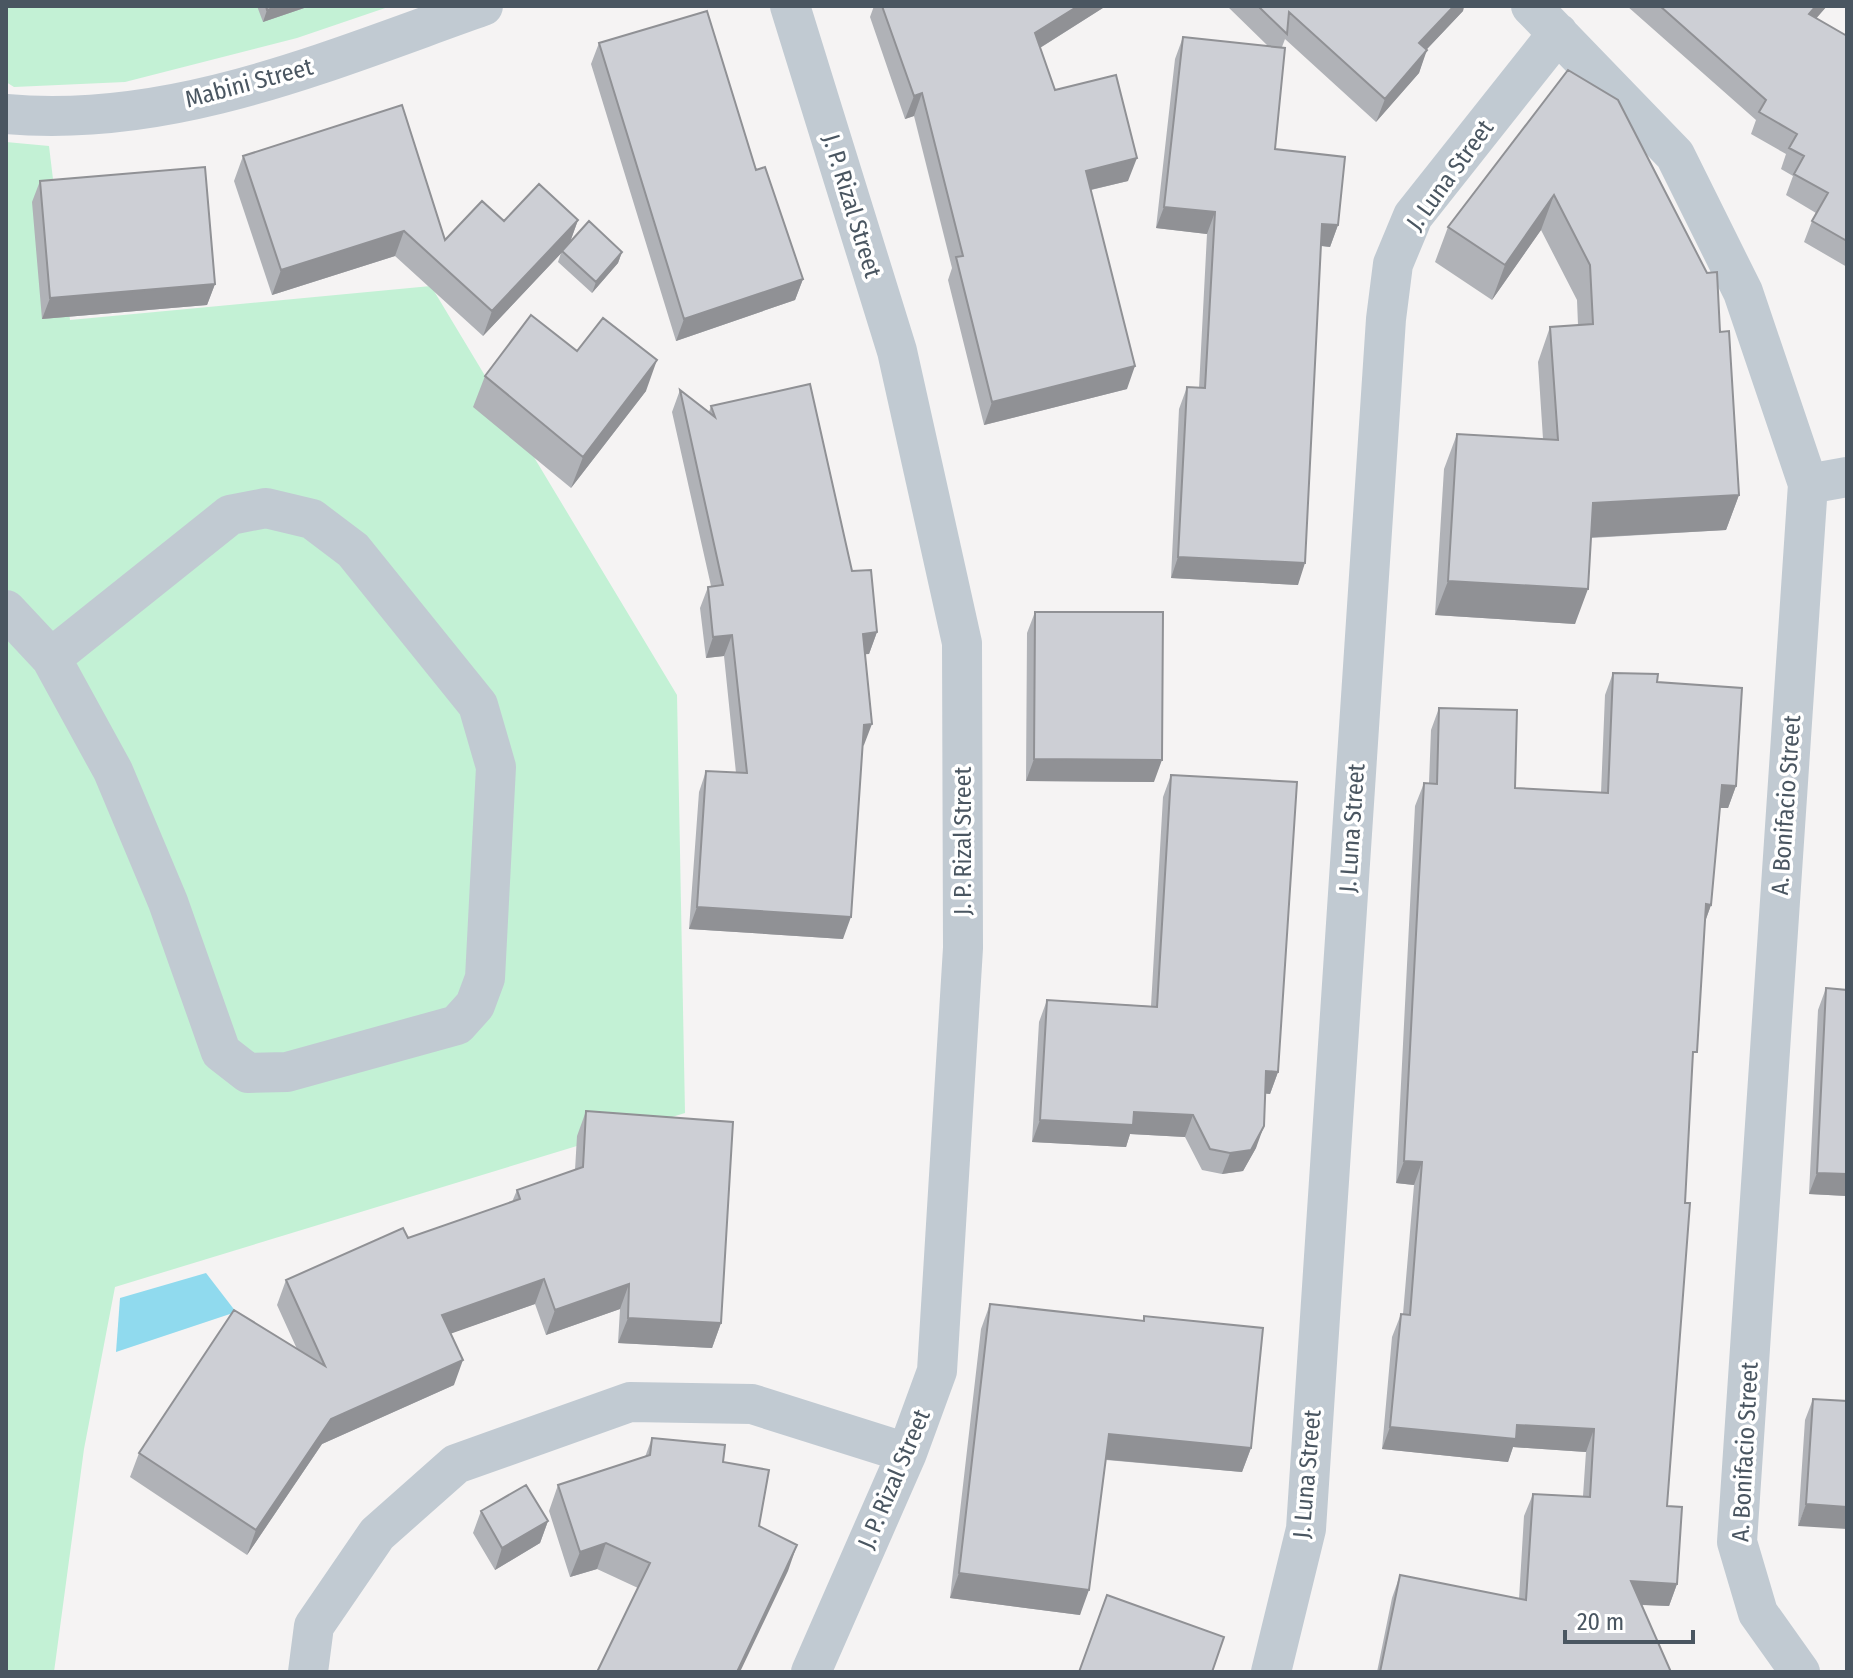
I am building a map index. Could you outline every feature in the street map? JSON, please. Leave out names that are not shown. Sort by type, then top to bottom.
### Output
[{"type":"street","name":"Mabini Street","points":[[6,114],[130,113],[265,83],[483,6]]},
{"type":"street","name":"J. P. Rizal Street","points":[[790,6],[897,351],[962,643],[963,948],[937,1371],[907,1453],[811,1672]]},
{"type":"street","name":"A. Bonifacio Street","points":[[1544,20],[1675,155],[1743,292],[1808,484],[1737,1542],[1758,1613],[1800,1672]]},
{"type":"street","name":"J. Luna Street","points":[[1271,1672],[1306,1529],[1386,319],[1393,264],[1413,216],[1544,20]]},
{"type":"street","points":[[1808,484],[1847,477]]},
{"type":"street","points":[[6,610],[51,658],[113,771],[168,902],[221,1052],[248,1073],[287,1072],[457,1025],[475,1005],[485,978],[496,767],[478,705],[353,550],[312,519],[266,508],[230,515],[51,658]]},
{"type":"street","points":[[308,1672],[314,1626],[377,1534],[456,1464],[630,1402],[752,1404],[907,1453]]},
{"type":"green space","points":[[6,6],[391,6],[297,38],[125,82],[14,87],[6,82]]},
{"type":"green space","points":[[6,142],[49,146],[70,320],[431,286],[677,695],[685,1113],[115,1287],[84,1449],[54,1672],[6,1672]]},
{"type":"water","points":[[206,1273],[236,1312],[116,1352],[120,1298]]},
{"type":"building","points":[[882,6],[1078,6],[1035,33],[1055,90],[1116,75],[1137,158],[1086,171],[1135,366],[992,402],[956,257],[963,256],[922,93],[914,96]]},
{"type":"building","points":[[1258,6],[1454,6],[1419,43],[1427,50],[1385,99],[1289,12],[1287,34]]},
{"type":"building","points":[[1660,6],[1816,6],[1809,14],[1847,36],[1847,241],[1812,221],[1828,193],[1794,174],[1804,156],[1789,148],[1797,134],[1759,112],[1766,100]]},
{"type":"building","points":[[707,11],[756,170],[765,167],[803,279],[684,319],[599,43]]},
{"type":"building","points":[[1183,37],[1285,48],[1275,149],[1345,157],[1338,225],[1322,224],[1305,563],[1178,557],[1187,387],[1205,388],[1215,212],[1164,207]]},
{"type":"building","points":[[1568,70],[1618,100],[1707,273],[1717,272],[1720,332],[1729,331],[1739,495],[1593,503],[1588,589],[1448,581],[1457,434],[1558,440],[1550,327],[1593,324],[1590,265],[1554,195],[1505,265],[1448,227]]},
{"type":"building","points":[[402,105],[445,240],[482,201],[504,221],[539,184],[578,220],[492,311],[404,231],[281,270],[243,156]]},
{"type":"building","points":[[205,167],[215,284],[50,298],[40,181]]},
{"type":"building","points":[[589,221],[622,252],[596,282],[562,251]]},
{"type":"building","points":[[531,315],[577,351],[603,318],[657,360],[583,457],[485,376]]},
{"type":"building","points":[[810,384],[852,571],[871,570],[877,632],[863,634],[872,724],[864,725],[851,917],[697,907],[706,771],[747,773],[732,635],[713,637],[708,587],[723,585],[680,390],[715,417],[711,406]]},
{"type":"building","points":[[1035,612],[1163,612],[1162,760],[1034,759]]},
{"type":"building","points":[[1613,673],[1658,674],[1657,682],[1742,688],[1736,786],[1722,785],[1711,905],[1706,904],[1697,1052],[1693,1052],[1685,1203],[1690,1203],[1667,1506],[1682,1507],[1677,1584],[1631,1581],[1671,1672],[1380,1672],[1400,1575],[1526,1600],[1533,1494],[1590,1497],[1594,1429],[1517,1425],[1516,1439],[1390,1427],[1401,1314],[1410,1315],[1422,1162],[1404,1161],[1424,783],[1437,784],[1439,708],[1517,710],[1515,788],[1608,793]]},
{"type":"building","points":[[1171,775],[1297,782],[1278,1072],[1266,1071],[1264,1126],[1251,1150],[1230,1153],[1210,1149],[1193,1115],[1134,1112],[1133,1125],[1040,1120],[1047,1000],[1157,1007]]},
{"type":"building","points":[[1826,988],[1847,990],[1847,1174],[1817,1173]]},
{"type":"building","points":[[586,1111],[733,1122],[721,1323],[628,1318],[629,1284],[555,1310],[544,1279],[442,1315],[463,1360],[331,1419],[256,1530],[139,1453],[234,1310],[325,1366],[286,1280],[403,1228],[408,1238],[520,1199],[517,1190],[583,1167]]},
{"type":"building","points":[[990,1304],[1144,1321],[1144,1316],[1263,1328],[1251,1448],[1109,1434],[1089,1590],[959,1573]]},
{"type":"building","points":[[1813,1399],[1847,1401],[1847,1507],[1806,1504]]},
{"type":"building","points":[[652,1438],[725,1445],[723,1462],[769,1470],[759,1526],[797,1545],[737,1672],[597,1672],[650,1563],[606,1543],[580,1552],[558,1485],[650,1455]]},
{"type":"building","points":[[526,1485],[548,1521],[502,1548],[481,1511]]},
{"type":"building","points":[[1107,1595],[1224,1637],[1212,1672],[1079,1672]]}]
